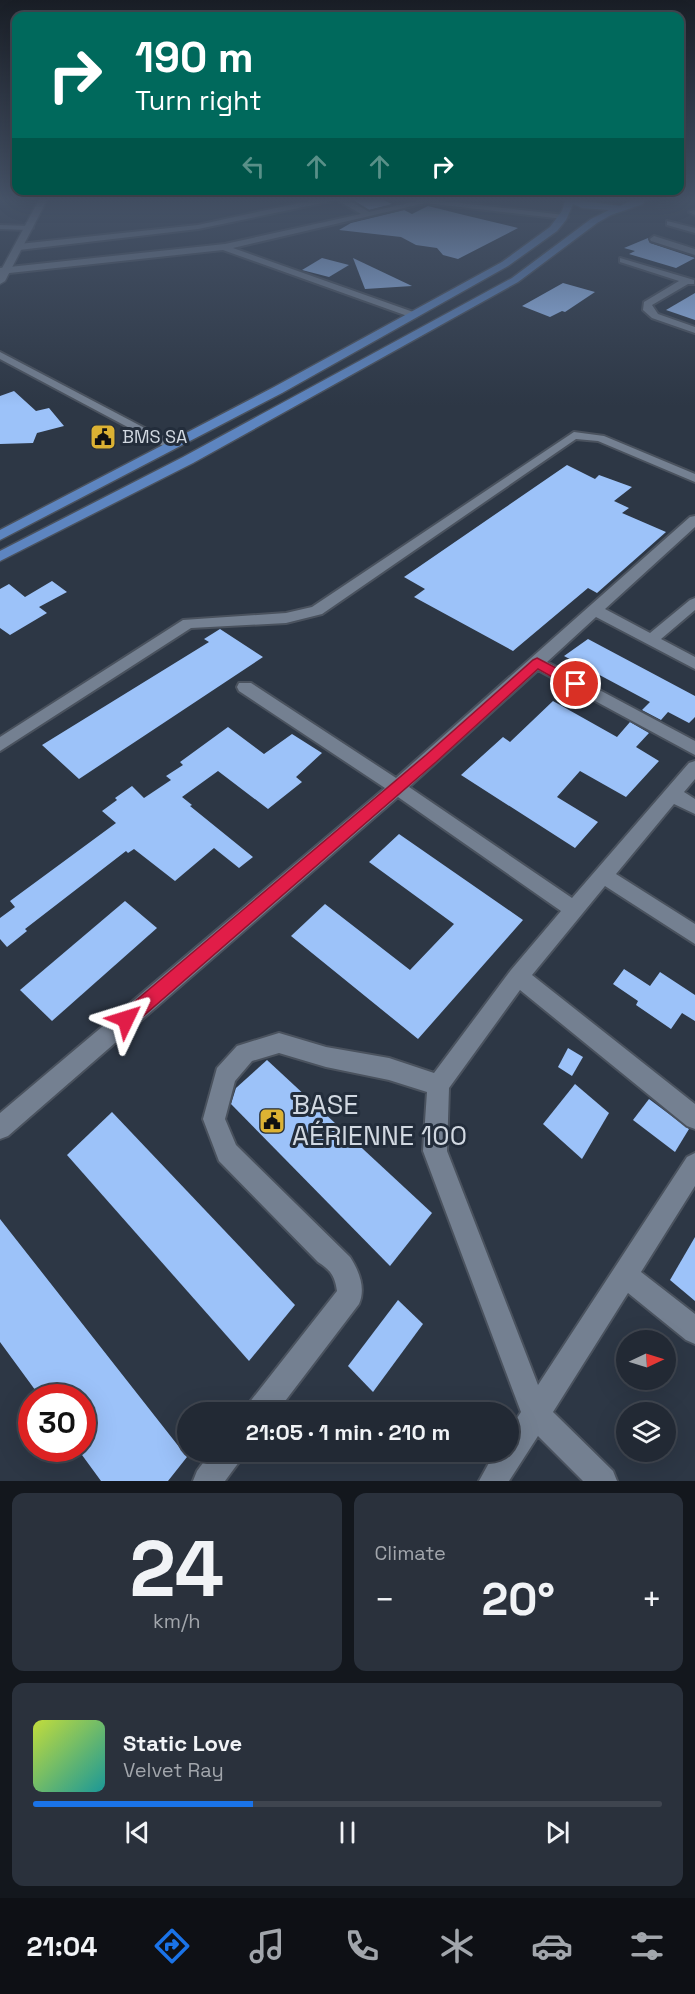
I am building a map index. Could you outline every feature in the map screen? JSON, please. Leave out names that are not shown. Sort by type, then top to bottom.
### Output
[{"type":"main road","points":[[0,536],[278,390],[497,267]]},
{"type":"main road","points":[[0,557],[188,460],[515,280],[533,267]]},
{"type":"street","points":[[0,281],[3,271],[39,267]]},
{"type":"street","points":[[281,267],[413,315]]},
{"type":"street","points":[[645,267],[690,282]]},
{"type":"street","points":[[690,282],[647,304],[648,310],[655,316],[695,330]]},
{"type":"street","points":[[0,355],[171,446]]},
{"type":"street","points":[[0,745],[188,623],[286,618],[317,611],[574,435],[600,438],[695,478]]},
{"type":"street","points":[[0,1128],[397,788],[695,520]]},
{"type":"street","points":[[651,640],[695,603]]},
{"type":"street","points":[[595,610],[695,664]]},
{"type":"street","points":[[537,663],[695,749]]},
{"type":"street","points":[[245,687],[574,910]]},
{"type":"street","points":[[603,1481],[536,1414],[435,1151],[438,1085],[518,976],[695,767]]},
{"type":"street","points":[[672,794],[695,807]]},
{"type":"street","points":[[603,876],[695,935]]},
{"type":"street","points":[[518,976],[695,1118]]},
{"type":"street","points":[[267,1402],[350,1295],[348,1275],[339,1260],[327,1253],[227,1153],[214,1119],[225,1076],[245,1053],[279,1043],[326,1057],[388,1069],[438,1085]]},
{"type":"street","points":[[493,1481],[695,1165]]},
{"type":"street","points":[[625,1275],[695,1331]]},
{"type":"street","points":[[207,1481],[222,1462]]},
{"type":"building","points":[[307,267],[345,267],[329,277],[302,270]]},
{"type":"building","points":[[357,267],[372,267],[412,286],[365,289]]},
{"type":"building","points":[[563,283],[595,292],[565,312],[562,311],[550,317],[522,306]]},
{"type":"building","points":[[695,293],[695,320],[666,310]]},
{"type":"building","points":[[14,391],[36,411],[49,408],[64,426],[37,433],[33,443],[0,444],[0,396]]},
{"type":"building","points":[[567,465],[595,479],[599,475],[632,487],[614,501],[629,508],[622,513],[666,532],[597,593],[588,588],[513,651],[414,597],[425,589],[404,577]]},
{"type":"building","points":[[52,581],[67,592],[39,607],[47,613],[10,635],[0,628],[0,589],[9,584],[25,597]]},
{"type":"building","points":[[220,629],[263,657],[79,779],[42,745],[209,642],[204,639]]},
{"type":"building","points":[[588,639],[695,696],[695,717],[689,723],[668,712],[661,720],[642,710],[650,702],[564,656]]},
{"type":"building","points":[[553,701],[617,737],[630,722],[649,733],[636,747],[659,761],[626,797],[580,771],[557,797],[598,822],[575,848],[461,775],[503,737],[510,742]]},
{"type":"building","points":[[228,727],[264,754],[292,734],[322,753],[296,777],[302,782],[268,809],[218,771],[182,797],[253,857],[239,868],[214,848],[175,881],[134,849],[128,853],[126,851],[25,929],[27,931],[7,947],[0,939],[0,918],[15,907],[10,901],[116,823],[102,811],[117,800],[115,798],[132,786],[144,798],[171,780],[166,776],[183,765],[180,762]]},
{"type":"building","points":[[399,834],[523,920],[418,1039],[291,936],[325,904],[410,970],[454,924],[369,862]]},
{"type":"building","points":[[125,901],[157,928],[52,1021],[20,990]]},
{"type":"building","points":[[624,969],[650,986],[660,972],[695,995],[695,1021],[682,1013],[671,1029],[636,1005],[638,1001],[613,984]]},
{"type":"building","points":[[568,1048],[583,1057],[572,1076],[558,1067]]},
{"type":"building","points":[[267,1060],[432,1213],[390,1266],[231,1104],[236,1088]]},
{"type":"building","points":[[575,1084],[609,1113],[582,1159],[543,1124]]},
{"type":"building","points":[[649,1099],[689,1129],[675,1152],[633,1120]]},
{"type":"building","points":[[112,1112],[295,1305],[249,1361],[67,1155]]},
{"type":"building","points":[[0,1219],[177,1444],[177,1462],[183,1462],[168,1481],[101,1481],[87,1462],[96,1462],[96,1384],[31,1384],[0,1342]]},
{"type":"building","points":[[695,1237],[695,1301],[670,1280]]},
{"type":"building","points":[[398,1300],[423,1324],[373,1392],[348,1366]]},
{"type":"place","name":"BMS SA","points":[[103,437]]},
{"type":"place","name":"BASE AÉRIENNE 100","points":[[272,1121]]},
{"type":"route","points":[[126,1019],[431,758],[537,663],[576,684]]}]
